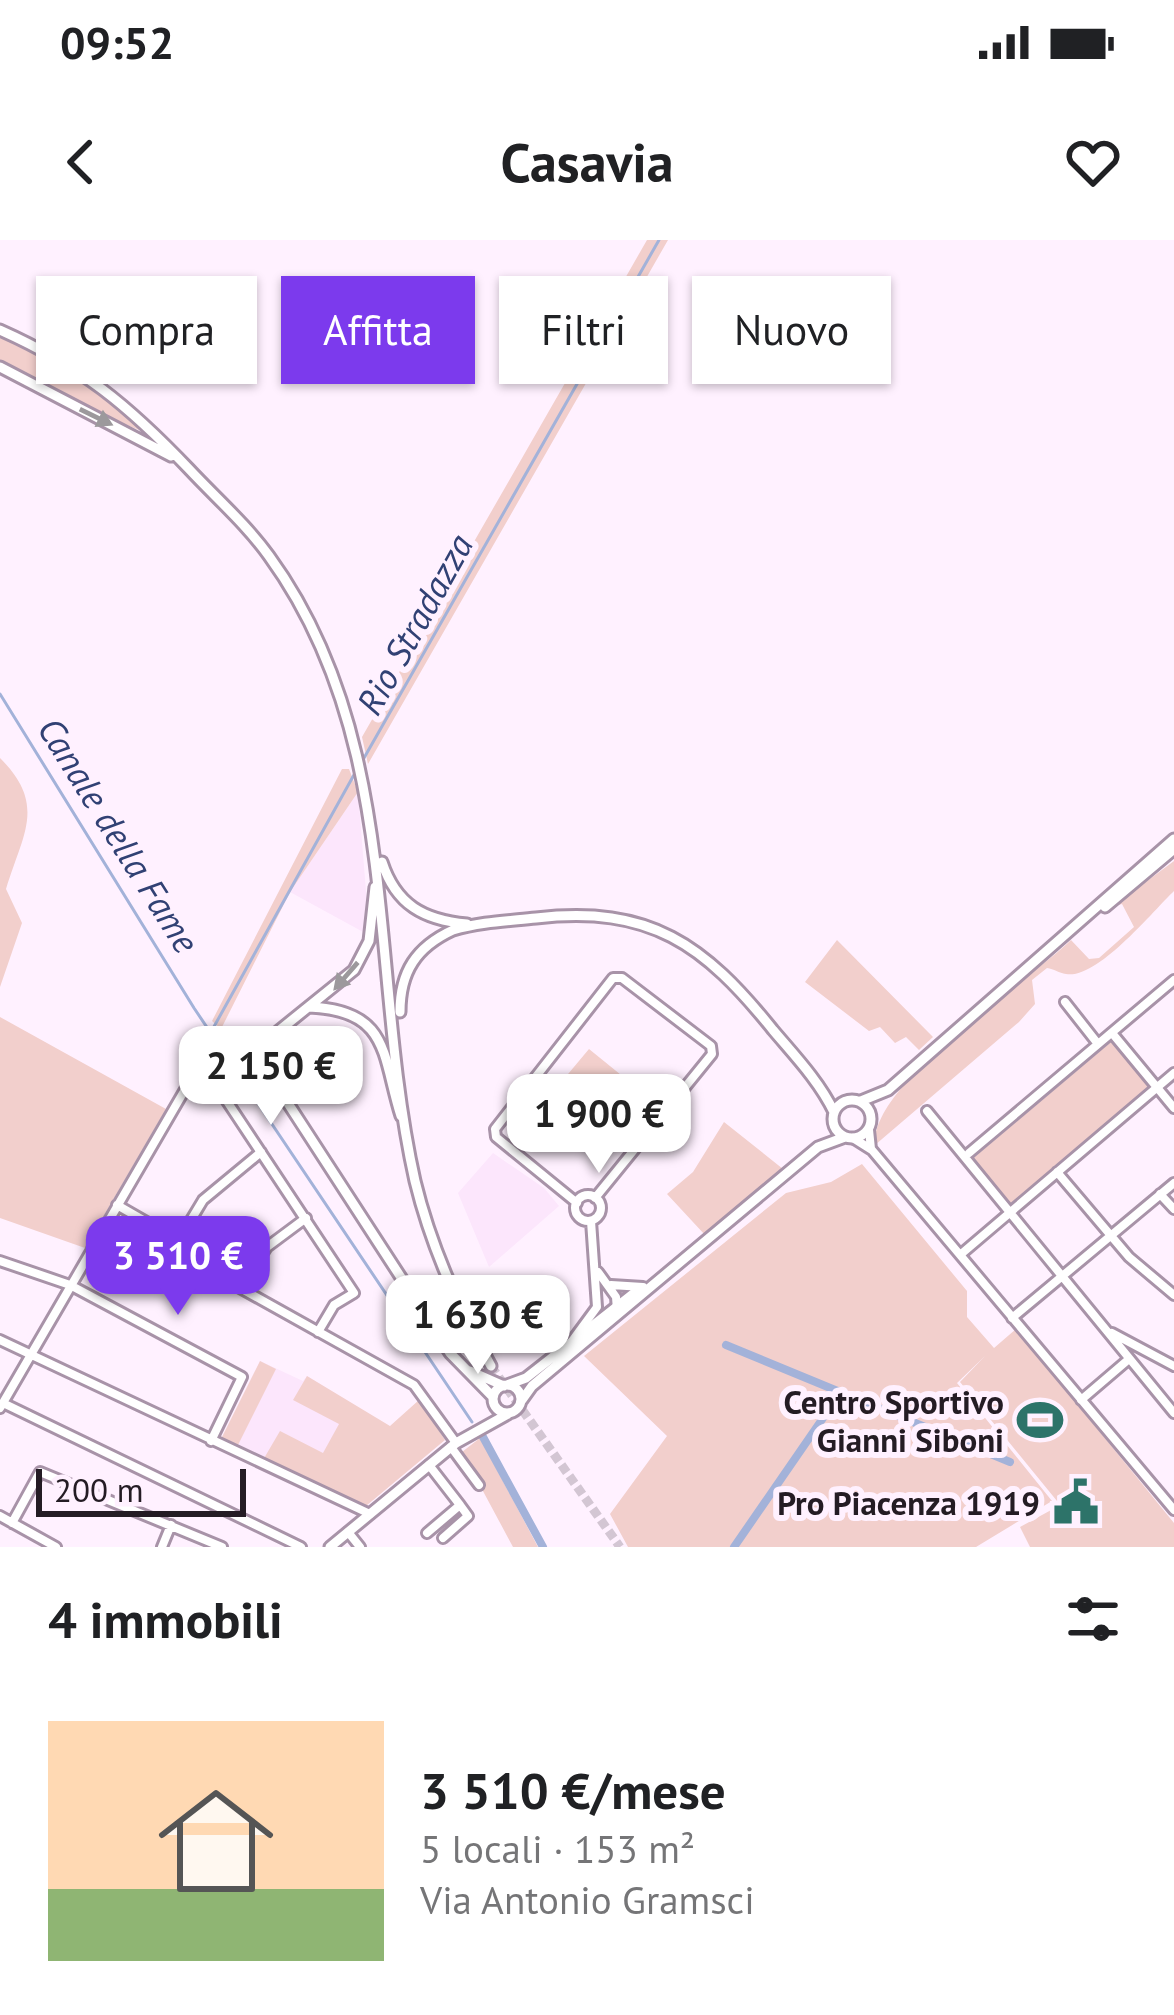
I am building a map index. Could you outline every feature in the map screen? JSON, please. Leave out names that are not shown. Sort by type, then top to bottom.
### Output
[{"type":"main road","points":[[0,330],[98,382],[190,470],[271,558],[314,637],[351,731],[370,820],[410,1153]]},
{"type":"main road","points":[[0,367],[161,448],[190,470]]},
{"type":"main road","points":[[370,820],[383,867],[402,900],[434,920],[472,925],[607,915],[680,939],[730,976],[820,1086],[849,1138]]},
{"type":"main road","points":[[820,1086],[861,1101],[887,1090],[1144,864],[1174,847]]},
{"type":"main road","points":[[1067,936],[1174,847]]},
{"type":"main road","points":[[375,851],[375,901],[365,950],[347,979],[276,1033],[269,1074],[438,1336],[499,1411],[508,1414]]},
{"type":"main road","points":[[400,1071],[402,984],[410,962],[436,938],[472,925]]},
{"type":"main road","points":[[309,1007],[346,1011],[385,1049],[445,1274],[491,1366]]},
{"type":"main road","points":[[330,1547],[484,1421],[508,1414],[569,1355],[818,1148],[868,1130],[887,1090]]},
{"type":"main road","points":[[818,1148],[848,1100]]},
{"type":"main road","points":[[861,1101],[872,1117]]},
{"type":"main road","points":[[484,1421],[493,1398],[506,1386],[526,1378],[682,1260]]},
{"type":"main road","points":[[465,1368],[519,1391],[522,1400]]},
{"type":"street","points":[[591,1220],[578,1216],[577,1203],[496,1137],[495,1129],[613,978],[622,978],[712,1046],[712,1054],[595,1198]]},
{"type":"street","points":[[969,1153],[1174,980]]},
{"type":"street","points":[[1065,1002],[1098,1044]]},
{"type":"street","points":[[1112,1033],[1174,1108]]},
{"type":"street","points":[[302,1547],[1,1406],[201,1062],[354,1293],[334,1305],[319,1332]]},
{"type":"street","points":[[960,1255],[1174,1073]]},
{"type":"street","points":[[927,1112],[1174,1413]]},
{"type":"street","points":[[868,1130],[872,1150]]},
{"type":"street","points":[[849,1138],[872,1150],[1174,1510]]},
{"type":"street","points":[[92,1249],[153,1283],[203,1200],[261,1152]]},
{"type":"street","points":[[1057,1172],[1111,1235],[1174,1295]]},
{"type":"street","points":[[1012,1318],[1174,1183]]},
{"type":"street","points":[[1160,1194],[1174,1209]]},
{"type":"street","points":[[577,1203],[583,1197],[595,1198]]},
{"type":"street","points":[[572,1342],[597,1307],[591,1220],[601,1208],[595,1198]]},
{"type":"street","points":[[117,1205],[178,1240]]},
{"type":"street","points":[[240,1288],[267,1247],[306,1218]]},
{"type":"street","points":[[172,1250],[414,1385],[479,1485]]},
{"type":"street","points":[[569,1355],[618,1305],[593,1259]]},
{"type":"street","points":[[0,1261],[70,1286],[242,1377],[211,1441]]},
{"type":"street","points":[[604,1281],[625,1289],[643,1287]]},
{"type":"street","points":[[1106,1330],[1174,1366]]},
{"type":"street","points":[[0,1340],[370,1514]]},
{"type":"street","points":[[1081,1400],[1129,1359]]},
{"type":"street","points":[[428,1465],[468,1516],[443,1538]]},
{"type":"street","points":[[12,1523],[40,1472],[222,1547]]},
{"type":"street","points":[[427,1533],[460,1504]]},
{"type":"street","points":[[0,1516],[56,1547]]},
{"type":"street","points":[[163,1547],[171,1525]]},
{"type":"street","points":[[348,1532],[360,1547]]},
{"type":"shaded area","points":[[647,240],[668,240],[647,276],[626,276]]},
{"type":"shaded area","points":[[0,334],[36,353],[36,381],[0,362]]},
{"type":"shaded area","points":[[41,384],[94,384],[144,432]]},
{"type":"shaded area","points":[[564,384],[586,384],[368,764],[362,737]]},
{"type":"shaded area","points":[[0,758],[23,790],[27,820],[6,889],[22,923],[0,987]]},
{"type":"shaded area","points":[[342,769],[349,769],[358,792],[290,892],[221,1029],[212,1021]]},
{"type":"shaded area","points":[[358,792],[368,916],[365,933],[290,892]]},
{"type":"shaded area","points":[[1174,861],[1174,891],[1124,942],[1079,973],[1047,968],[1032,980],[1035,1004],[1019,1022],[875,1145],[880,1120],[923,1065],[1071,940],[1089,959],[1099,958],[1134,927],[1122,904],[1112,907]]},
{"type":"shaded area","points":[[837,940],[933,1037],[919,1050],[906,1037],[895,1043],[880,1027],[869,1031],[805,982]]},
{"type":"shaded area","points":[[0,1017],[166,1109],[85,1248],[0,1218]]},
{"type":"shaded area","points":[[1112,1041],[1151,1089],[1009,1205],[972,1159]]},
{"type":"shaded area","points":[[589,1049],[663,1109],[632,1146],[558,1086]]},
{"type":"shaded area","points":[[724,1122],[783,1169],[705,1235],[667,1194],[693,1172]]},
{"type":"shaded area","points":[[493,1153],[544,1188],[559,1206],[489,1267],[458,1193]]},
{"type":"shaded area","points":[[862,1164],[967,1291],[967,1317],[994,1348],[1016,1329],[1174,1523],[1174,1547],[1030,1547],[1020,1527],[1053,1509],[1057,1501],[960,1382],[985,1356],[957,1383],[1052,1501],[976,1547],[628,1547],[610,1514],[667,1436],[584,1356],[786,1193],[831,1182]]},
{"type":"shaded area","points":[[122,1214],[172,1246],[152,1280],[100,1252]]},
{"type":"shaded area","points":[[260,1361],[303,1381],[307,1376],[351,1403],[310,1481],[220,1441]]},
{"type":"shaded area","points":[[260,1361],[276,1369],[236,1449],[220,1441]]},
{"type":"shaded area","points":[[307,1376],[390,1426],[419,1400],[445,1440],[366,1506],[263,1460],[280,1431],[323,1453],[339,1424],[293,1400]]},
{"type":"shaded area","points":[[480,1438],[538,1547],[513,1547],[462,1452]]},
{"type":"waterway","name":"Rio Stradazza","points":[[360,765],[659,240]]},
{"type":"waterway","name":"Canale della Fame","points":[[0,694],[194,1008],[472,1422]]},
{"type":"waterway","name":"Rio Stradazza","points":[[211,1032],[355,773]]},
{"type":"waterway","points":[[726,1345],[1010,1462]]},
{"type":"waterway","points":[[734,1547],[841,1392]]},
{"type":"waterway","name":"Canale della Fame","points":[[483,1437],[543,1547]]},
{"type":"tunnel","points":[[491,1366],[620,1547]]},
{"type":"place","name":"Centro Sportivo Gianni Siboni","points":[[1040,1420]]},
{"type":"place","name":"Pro Piacenza 1919","points":[[1076,1502]]}]
